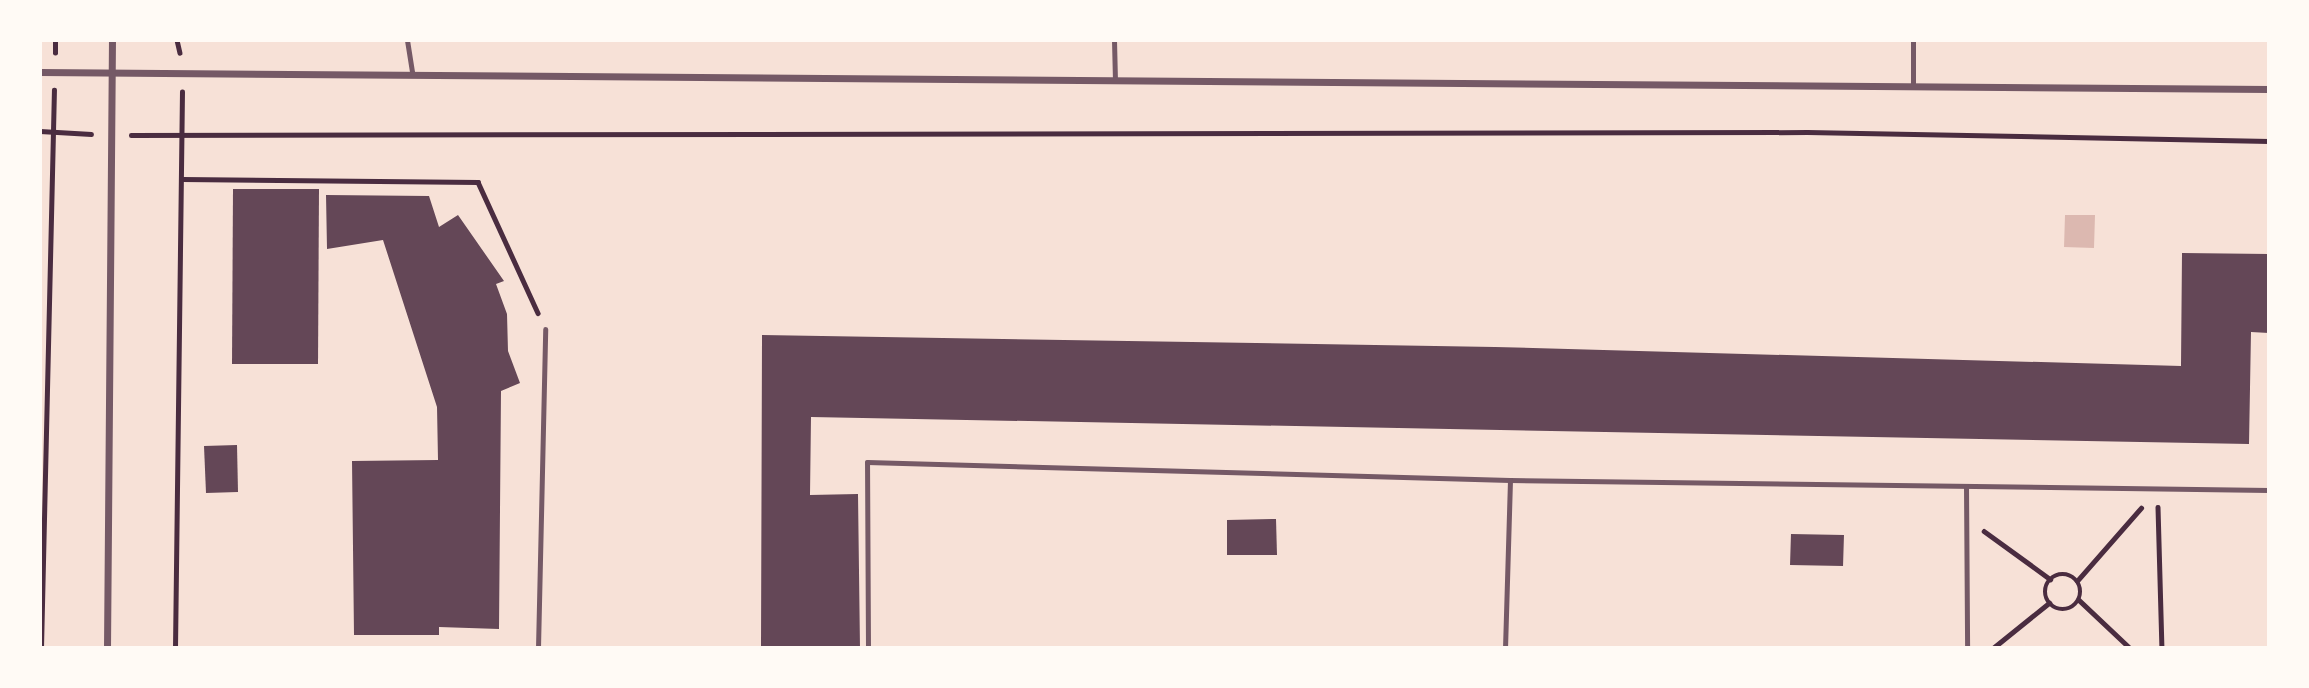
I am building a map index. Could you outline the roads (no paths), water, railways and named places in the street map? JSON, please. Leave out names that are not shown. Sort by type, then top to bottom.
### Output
[{"type":"street","points":[[107,648],[111,40]]},
{"type":"street","points":[[40,72],[184,70],[2269,89]]},
{"type":"lane","points":[[407,40],[412,73]]},
{"type":"lane","points":[[1114,40],[1115,80]]},
{"type":"lane","points":[[1913,40],[1913,84]]},
{"type":"lane","points":[[538,648],[545,329]]},
{"type":"lane","points":[[868,648],[867,462],[1510,480],[2269,490]]},
{"type":"lane","points":[[1505,648],[1510,480]]},
{"type":"lane","points":[[1966,486],[1967,648]]}]
